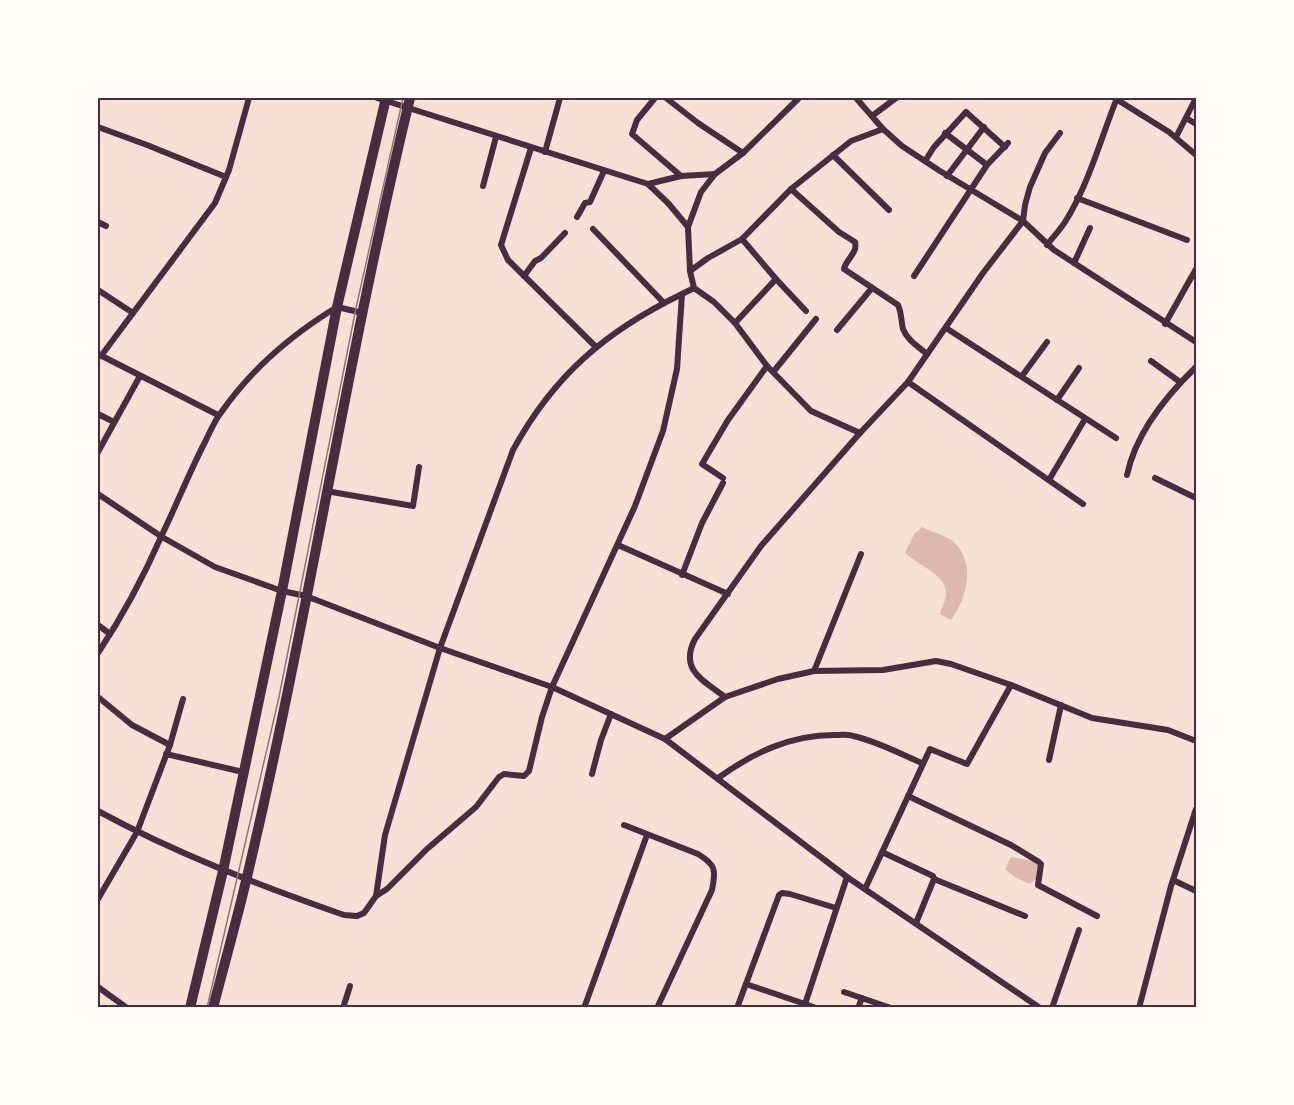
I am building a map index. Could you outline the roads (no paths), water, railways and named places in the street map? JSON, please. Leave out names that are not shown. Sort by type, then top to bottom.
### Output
[{"type":"main road","points":[[190,1008],[223,871],[282,591],[337,307],[383,99]]},
{"type":"main road","points":[[216,1007],[246,880],[409,102]]},
{"type":"street","points":[[218,415],[99,355],[209,211],[226,177],[249,98]]},
{"type":"street","points":[[544,152],[560,98]]},
{"type":"street","points":[[655,98],[637,120],[632,134],[681,176]]},
{"type":"street","points":[[666,98],[743,153]]},
{"type":"street","points":[[799,98],[790,100],[780,117],[743,153],[715,174],[701,192],[688,226],[690,271],[694,288],[714,302],[735,323],[767,366],[811,411],[860,433]]},
{"type":"street","points":[[856,98],[883,129],[902,146],[1023,221],[1047,244],[1074,263],[1165,324],[1197,342]]},
{"type":"street","points":[[872,116],[896,98]]},
{"type":"street","points":[[1047,244],[1065,222],[1077,198],[1101,144],[1117,98],[1176,137],[1197,155]]},
{"type":"street","points":[[1176,137],[1197,98]]},
{"type":"street","points":[[383,99],[409,102],[496,137],[648,184],[688,226]]},
{"type":"street","points":[[914,276],[987,165],[1006,145],[966,112],[945,133],[925,162]]},
{"type":"street","points":[[1186,118],[1197,124]]},
{"type":"street","points":[[98,127],[147,144],[226,177]]},
{"type":"street","points":[[947,176],[984,127]]},
{"type":"street","points":[[690,271],[742,239],[791,189],[851,141],[883,129]]},
{"type":"street","points":[[945,133],[987,165]]},
{"type":"street","points":[[725,697],[696,673],[689,661],[689,651],[761,546],[908,382],[983,273],[1023,221],[1030,187],[1046,153],[1060,133]]},
{"type":"street","points":[[483,186],[496,137]]},
{"type":"street","points":[[531,148],[501,245],[508,260],[596,347]]},
{"type":"street","points":[[833,155],[889,210]]},
{"type":"street","points":[[577,217],[585,203],[590,202],[604,171]]},
{"type":"street","points":[[648,184],[681,176],[715,174]]},
{"type":"street","points":[[791,189],[839,232],[855,242],[855,250],[844,268],[856,279],[898,305],[903,315],[902,326],[906,336],[927,354]]},
{"type":"street","points":[[1077,198],[1187,240]]},
{"type":"street","points":[[98,222],[105,226]]},
{"type":"street","points":[[1074,263],[1090,228]]},
{"type":"street","points":[[593,229],[664,303]]},
{"type":"street","points":[[524,276],[535,261],[541,258],[565,233]]},
{"type":"street","points":[[742,239],[806,311]]},
{"type":"street","points":[[1165,324],[1197,269]]},
{"type":"street","points":[[735,323],[776,279]]},
{"type":"street","points":[[376,896],[385,835],[440,648],[513,450],[549,393],[596,347],[605,339],[664,303],[694,288]]},
{"type":"street","points":[[837,330],[872,288]]},
{"type":"street","points":[[98,290],[133,313]]},
{"type":"street","points":[[98,811],[136,832],[223,871],[344,915],[357,916],[364,913],[376,896],[387,889],[427,849],[476,807],[499,777],[504,774],[524,776],[527,774],[552,687],[635,507],[663,431],[677,369],[682,294]]},
{"type":"street","points":[[98,654],[120,620],[162,537],[187,476],[218,415],[247,378],[280,346],[313,322],[337,307],[363,313]]},
{"type":"street","points":[[774,371],[816,319]]},
{"type":"street","points":[[946,328],[1116,438]]},
{"type":"street","points":[[1022,376],[1047,342]]},
{"type":"street","points":[[1151,361],[1180,382]]},
{"type":"street","points":[[682,575],[702,523],[723,481],[702,464],[728,420],[767,366]]},
{"type":"street","points":[[1127,475],[1134,451],[1149,423],[1164,400],[1197,367]]},
{"type":"street","points":[[1057,400],[1079,368]]},
{"type":"street","points":[[98,452],[140,376]]},
{"type":"street","points":[[908,382],[1083,504]]},
{"type":"street","points":[[98,414],[114,422]]},
{"type":"street","points":[[1049,480],[1085,419]]},
{"type":"street","points":[[326,491],[413,506],[419,467]]},
{"type":"street","points":[[1155,478],[1197,498]]},
{"type":"street","points":[[98,494],[162,537],[215,567],[282,591],[306,596],[440,648],[552,687],[665,739],[847,877],[1040,1008]]},
{"type":"street","points":[[618,545],[728,594]]},
{"type":"street","points":[[814,671],[861,554]]},
{"type":"street","points":[[98,625],[110,634]]},
{"type":"street","points":[[665,739],[725,697],[778,679],[814,671],[883,670],[936,661],[1011,685],[1092,718],[1168,730],[1197,741]]},
{"type":"street","points":[[866,889],[930,749],[967,764],[1011,685]]},
{"type":"street","points":[[98,697],[132,725],[170,745]]},
{"type":"street","points":[[98,898],[136,832],[170,745],[183,699]]},
{"type":"street","points":[[1049,760],[1061,705]]},
{"type":"street","points":[[592,774],[610,714]]},
{"type":"street","points":[[718,778],[745,759],[768,749],[796,739],[822,735],[851,735],[873,742],[922,764]]},
{"type":"street","points":[[166,753],[243,772]]},
{"type":"street","points":[[908,796],[1011,845],[1039,862],[1041,864],[1038,885],[1097,916]]},
{"type":"street","points":[[1139,1008],[1173,880],[1197,809]]},
{"type":"street","points":[[624,825],[647,836],[698,854],[709,861],[714,868],[712,890],[657,1008]]},
{"type":"street","points":[[584,1008],[647,836]]},
{"type":"street","points":[[882,852],[933,876],[934,879],[1025,916]]},
{"type":"street","points":[[805,1004],[847,877]]},
{"type":"street","points":[[916,923],[934,879]]},
{"type":"street","points":[[1173,880],[1197,891]]},
{"type":"street","points":[[737,1008],[779,895],[783,892],[836,908]]},
{"type":"street","points":[[1053,1008],[1079,930]]},
{"type":"street","points":[[746,984],[816,1008]]},
{"type":"street","points":[[343,1008],[350,986]]},
{"type":"street","points":[[98,987],[127,1008]]},
{"type":"street","points":[[844,992],[891,1008]]},
{"type":"street","points":[[858,1008],[862,998]]},
{"type":"tram line","points":[[207,1008],[279,697],[356,308],[403,98]]}]
